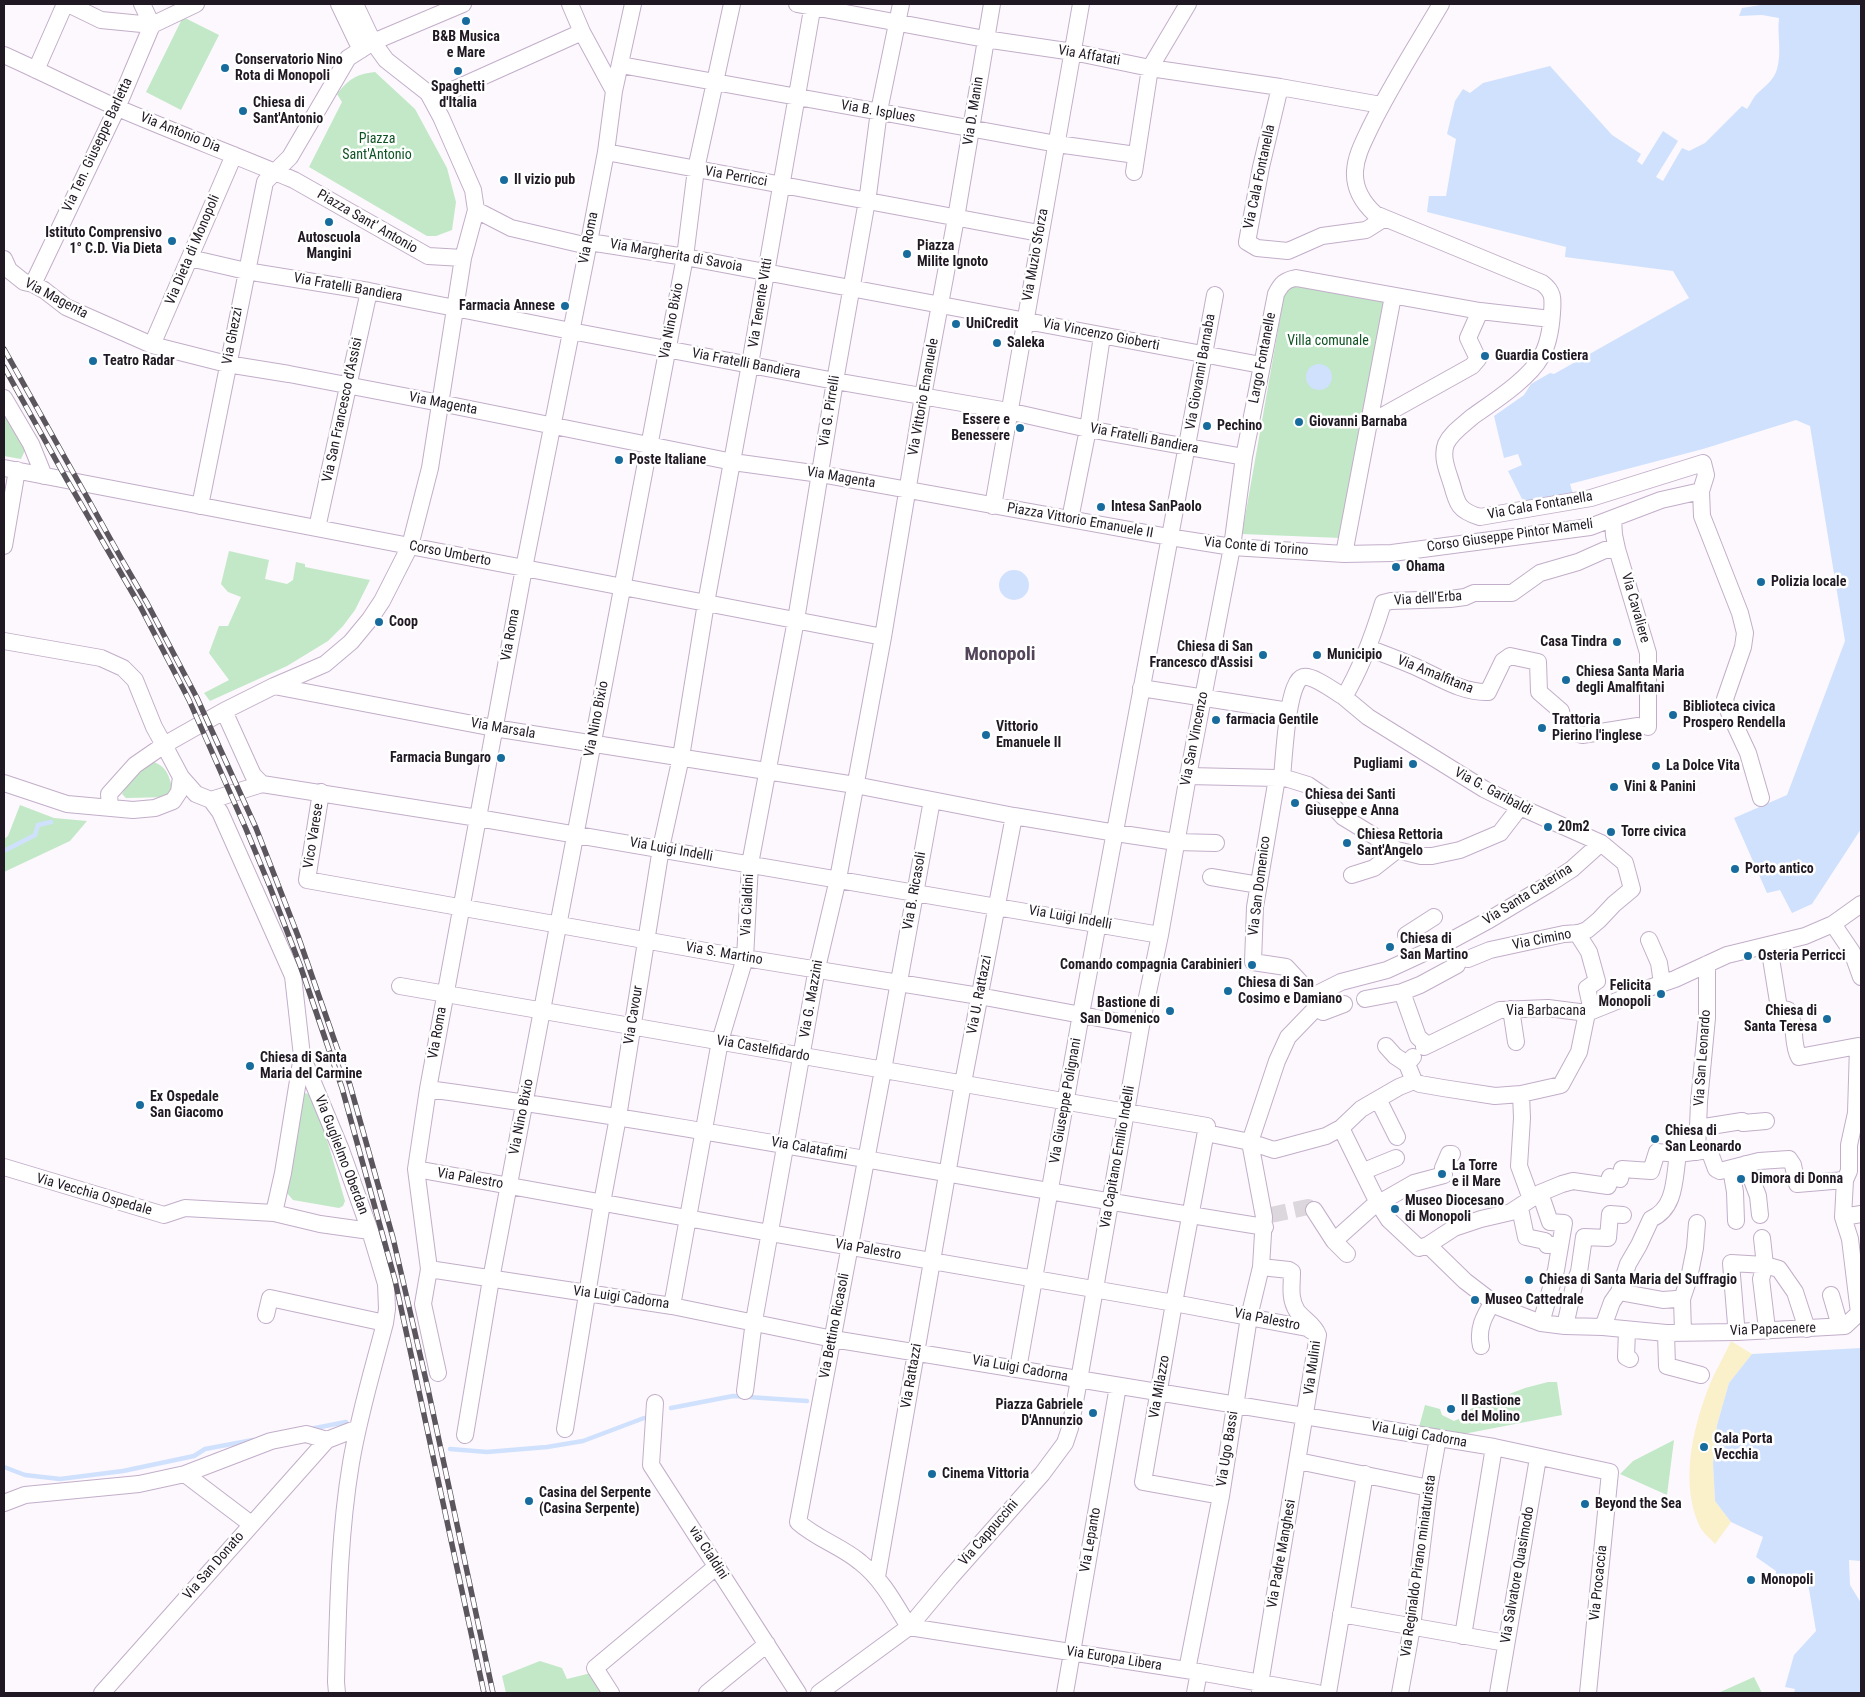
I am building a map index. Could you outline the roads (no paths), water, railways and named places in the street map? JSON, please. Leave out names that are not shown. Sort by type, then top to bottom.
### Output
[{"type":"street","points":[[36,70],[67,4],[101,20],[152,25],[196,4]]},
{"type":"street","points":[[142,4],[152,25]]},
{"type":"street","points":[[110,808],[108,794],[135,765],[164,745],[224,711],[274,686],[325,664],[351,642],[382,601],[410,546],[430,468],[463,258],[476,210],[473,190],[441,117],[428,93],[367,46],[338,4]]},
{"type":"street","points":[[355,4],[367,46]]},
{"type":"street","points":[[276,172],[290,157],[348,58],[367,46],[463,4]]},
{"type":"street","points":[[570,4],[582,32],[614,91]]},
{"type":"street","name":"Via Roma","points":[[438,1373],[423,1304],[428,1269],[416,1169],[428,1089],[494,728],[589,244],[606,152],[614,91],[634,4]]},
{"type":"street","name":"Via Nino Bixio","points":[[465,1434],[491,1279],[685,257],[696,169],[732,4]]},
{"type":"street","name":"Via G. Pirrelli","points":[[796,620],[866,202],[879,111],[901,4]]},
{"type":"street","name":"Via D. Manin","points":[[956,218],[992,4]]},
{"type":"street","name":"Via Muzio Sforza","points":[[993,506],[1080,4]]},
{"type":"street","points":[[1134,172],[1150,68],[1188,4]]},
{"type":"street","name":"Via Cala Fontanella","points":[[1440,4],[1381,105],[1359,152],[1355,172],[1358,189],[1365,205],[1376,214],[1542,283],[1550,289],[1553,296],[1550,336],[1537,364],[1514,386],[1466,422],[1450,437],[1445,446],[1444,456],[1457,504],[1463,510],[1480,517],[1591,498],[1703,463],[1706,475],[1701,491]]},
{"type":"street","name":"Via Affatati","points":[[808,5],[985,40],[1073,52],[1150,68],[1280,87],[1381,105]]},
{"type":"street","name":"Via Tenente Vitti","points":[[706,603],[733,462],[797,98],[808,5]]},
{"type":"street","name":"Via Ten. Giuseppe Barletta","points":[[33,284],[117,108],[152,25]]},
{"type":"street","points":[[428,93],[446,93],[582,32]]},
{"type":"street","name":"Via Antonio Dia","points":[[4,55],[117,108],[276,172]]},
{"type":"street","name":"Via B. Isplues","points":[[621,65],[1057,144],[1136,154]]},
{"type":"street","name":"Via Cala Fontanella","points":[[1280,87],[1261,167],[1247,242],[1257,248],[1288,251],[1322,236],[1366,230],[1386,218]]},
{"type":"street","name":"Via Perricci","points":[[606,152],[866,202]]},
{"type":"street","name":"Via Dieta di Monopoli","points":[[152,344],[234,155]]},
{"type":"street","name":"Piazza Sant' Antonio","points":[[276,172],[294,180],[428,256],[463,258]]},
{"type":"street","name":"Via Ghezzi","points":[[200,506],[265,182],[276,172]]},
{"type":"street","points":[[866,202],[1039,233]]},
{"type":"street","points":[[476,210],[511,228],[589,244]]},
{"type":"street","points":[[851,288],[940,305],[956,218]]},
{"type":"street","name":"Via Margherita di Savoia","points":[[589,244],[685,257],[851,288]]},
{"type":"street","name":"Via Fratelli Bandiera","points":[[190,258],[246,271],[455,307],[571,331],[835,381],[1008,411],[1088,429],[1244,457]]},
{"type":"street","name":"Via Magenta","points":[[4,259],[9,270],[17,277],[44,290],[66,307],[152,344],[228,364],[440,403],[733,462],[820,474],[908,490]]},
{"type":"street","name":"Largo Fontanelle","points":[[1232,547],[1244,457],[1261,365],[1276,294],[1281,285],[1287,280],[1296,278],[1480,311],[1551,319]]},
{"type":"street","name":"Via San Francesco d'Assisi","points":[[317,528],[369,291]]},
{"type":"street","name":"Via Giovanni Barnaba","points":[[1169,538],[1188,448],[1215,295]]},
{"type":"street","points":[[1344,554],[1392,296]]},
{"type":"street","name":"Via Vincenzo Gioberti","points":[[940,305],[1261,365]]},
{"type":"street","name":"Via Vittorio Emanuele","points":[[908,490],[940,305]]},
{"type":"street","points":[[1368,424],[1472,366],[1478,360],[1468,338],[1480,311]]},
{"type":"street","points":[[1070,520],[1088,429],[1102,336]]},
{"type":"street","points":[[4,398],[31,444],[44,476]]},
{"type":"street","points":[[4,546],[10,469]]},
{"type":"street","name":"Corso Umberto","points":[[10,469],[883,637]]},
{"type":"street","points":[[908,490],[855,785],[1014,816],[1116,833],[1176,842],[1216,843]]},
{"type":"street","name":"Piazza Vittorio Emanuele II","points":[[908,490],[1169,538],[1116,833]]},
{"type":"street","points":[[1701,491],[1702,516],[1746,633],[1726,699],[1728,710],[1748,753],[1761,798]]},
{"type":"street","name":"Corso Giuseppe Pintor Mameli","points":[[1344,554],[1392,553],[1590,527],[1661,500],[1701,491]]},
{"type":"street","points":[[1613,518],[1614,535],[1618,549]]},
{"type":"street","name":"Via Conte di Torino","points":[[1169,538],[1232,547],[1344,554]]},
{"type":"street","name":"Via San Vincenzo","points":[[1160,935],[1232,547]]},
{"type":"street","name":"Via dell'Erba","points":[[1344,697],[1354,680],[1368,648],[1383,603],[1391,601],[1450,599],[1465,597],[1474,593],[1512,593],[1540,573],[1578,562],[1605,550],[1618,549]]},
{"type":"street","name":"Via Cavaliere","points":[[1618,549],[1648,653],[1643,726]]},
{"type":"street","name":"Via Cavour","points":[[566,1429],[661,848],[681,758],[706,603]]},
{"type":"street","name":"Via Cialdini","points":[[672,1306],[720,1041],[745,958],[750,864],[796,620]]},
{"type":"street","points":[[4,641],[102,658],[123,668],[135,680],[154,727],[180,777],[196,794],[215,806]]},
{"type":"street","name":"Via Amalfitana","points":[[1368,648],[1459,687],[1478,692],[1488,692],[1502,662],[1510,656],[1538,662],[1539,692],[1561,711],[1564,724],[1570,731],[1582,735],[1643,726]]},
{"type":"street","points":[[1141,688],[1289,711],[1296,682],[1301,677],[1310,677],[1344,697]]},
{"type":"street","name":"Via Marsala","points":[[274,686],[494,728],[855,785]]},
{"type":"street","name":"Via G. Garibaldi","points":[[1344,697],[1368,717],[1460,775],[1520,807],[1601,844],[1624,863],[1627,878],[1632,889]]},
{"type":"street","points":[[4,782],[67,804],[133,810],[197,804],[215,806],[262,784],[253,775],[224,711]]},
{"type":"street","name":"Via San Domenico","points":[[1289,711],[1280,778],[1258,885],[1255,907],[1253,962],[1286,967],[1314,1002]]},
{"type":"street","points":[[1188,776],[1280,778],[1308,785],[1324,796],[1343,817],[1396,850],[1426,856],[1460,850],[1500,833],[1520,807]]},
{"type":"street","points":[[155,808],[173,801],[179,792],[180,777]]},
{"type":"street","name":"Via Luigi Indelli","points":[[262,784],[661,848],[1160,935]]},
{"type":"street","name":"Via G. Mazzini","points":[[745,1392],[754,1321],[817,968],[838,879],[855,785]]},
{"type":"street","name":"Vico Varese","points":[[307,880],[321,792]]},
{"type":"street","name":"Via B. Ricasoli","points":[[899,982],[932,800]]},
{"type":"street","name":"Via Guglielmo Oberdan","points":[[215,806],[293,976],[302,1056],[341,1150],[370,1231],[386,1284],[385,1323],[351,1463],[339,1563],[337,1693]]},
{"type":"street","name":"Via U. Rattazzi","points":[[948,1174],[963,1083],[1014,816]]},
{"type":"street","name":"Via Giuseppe Polignani","points":[[1018,1369],[1081,1014],[1116,833]]},
{"type":"street","name":"Via Santa Caterina","points":[[1250,1142],[1277,1061],[1288,1037],[1314,1002],[1342,982],[1387,970],[1452,940],[1489,920],[1549,884],[1601,844]]},
{"type":"street","points":[[1352,875],[1374,868],[1396,850]]},
{"type":"street","points":[[1211,877],[1258,885]]},
{"type":"street","name":"Via S. Martino","points":[[307,880],[646,941],[980,996],[1141,1026]]},
{"type":"street","name":"Via Cimino","points":[[1365,999],[1402,992],[1420,985],[1462,962],[1490,950],[1587,930],[1632,889]]},
{"type":"street","name":"Via Barbacana","points":[[1418,1053],[1500,1010],[1548,1008],[1590,1012],[1727,955],[1805,936],[1833,924],[1861,904]]},
{"type":"street","points":[[1406,934],[1434,917]]},
{"type":"street","points":[[1833,924],[1852,952],[1861,977]]},
{"type":"street","points":[[1402,992],[1418,1036],[1418,1053],[1414,1081],[1420,1084],[1495,1096],[1521,1094],[1561,1085],[1579,1052],[1590,1012],[1587,988],[1597,981],[1589,952],[1577,933]]},
{"type":"street","name":"Via Capitano Emilio Indelli","points":[[1080,1380],[1141,1026],[1160,935]]},
{"type":"street","points":[[1649,940],[1659,963],[1650,988]]},
{"type":"street","points":[[1769,946],[1778,1008],[1788,1010],[1792,1016],[1796,1051],[1799,1057],[1860,1045],[1856,1113],[1849,1146],[1849,1171],[1845,1180],[1843,1216],[1850,1239],[1860,1313]]},
{"type":"street","name":"Via San Leonardo","points":[[1697,1152],[1707,1018],[1707,964]]},
{"type":"street","name":"Via Bettino Ricasoli","points":[[877,1577],[859,1561],[809,1532],[798,1522],[899,982]]},
{"type":"street","name":"Via Castelfidardo","points":[[400,986],[1126,1112],[1206,1129],[1274,1150],[1326,1136],[1341,1128],[1362,1109],[1399,1087],[1414,1081]]},
{"type":"street","points":[[1314,1002],[1323,1012],[1344,1004]]},
{"type":"street","points":[[1511,1009],[1516,1042]]},
{"type":"street","points":[[1386,1046],[1395,1056],[1418,1053]]},
{"type":"street","points":[[274,1213],[285,1165],[302,1056]]},
{"type":"street","name":"Via Calatafimi","points":[[428,1089],[525,1102],[703,1131],[1190,1215],[1266,1220]]},
{"type":"street","points":[[1521,1094],[1520,1166],[1530,1200],[1550,1222],[1564,1223],[1556,1270],[1541,1323]]},
{"type":"street","points":[[1378,1099],[1397,1137]]},
{"type":"street","points":[[1698,1128],[1742,1121],[1743,1123],[1766,1121]]},
{"type":"street","points":[[1341,1128],[1364,1171],[1378,1203],[1389,1220],[1419,1248],[1428,1245],[1454,1228],[1480,1219],[1511,1212],[1530,1200],[1573,1181],[1608,1186],[1610,1177],[1620,1178],[1622,1170],[1651,1171],[1656,1152],[1678,1154],[1709,1150],[1716,1169],[1720,1171],[1759,1161],[1789,1159],[1793,1165],[1797,1184],[1845,1180]]},
{"type":"street","name":"Via Milazzo","points":[[1206,1129],[1143,1482],[1221,1496]]},
{"type":"street","name":"Via Ugo Bassi","points":[[1195,1693],[1193,1671],[1249,1317],[1261,1267],[1266,1220],[1250,1142]]},
{"type":"street","points":[[1334,1241],[1378,1203],[1414,1183],[1444,1175],[1443,1168],[1448,1154],[1452,1154]]},
{"type":"street","points":[[1603,1327],[1612,1302],[1619,1292],[1628,1264],[1651,1219],[1660,1215],[1668,1206],[1673,1189],[1678,1154]]},
{"type":"street","points":[[1364,1171],[1396,1158]]},
{"type":"street","name":"Via Vecchia Ospedale","points":[[4,1167],[164,1215],[185,1208],[274,1213],[320,1224],[370,1231]]},
{"type":"street","points":[[1738,1167],[1758,1196],[1760,1215]]},
{"type":"street","points":[[1736,1221],[1735,1192],[1738,1167]]},
{"type":"street","name":"Via Palestro","points":[[416,1169],[932,1262],[1174,1303],[1307,1328],[1318,1335]]},
{"type":"street","name":"Via Rattazzi","points":[[877,1577],[948,1174]]},
{"type":"street","points":[[1530,1200],[1521,1213],[1526,1237],[1544,1241],[1547,1245],[1560,1245]]},
{"type":"street","points":[[1314,1210],[1334,1241],[1347,1254]]},
{"type":"street","points":[[1565,1326],[1575,1280],[1579,1272],[1584,1237],[1608,1238],[1610,1214],[1623,1215]]},
{"type":"street","points":[[1843,1216],[1861,1214]]},
{"type":"street","points":[[1683,1333],[1682,1299],[1702,1249],[1697,1223]]},
{"type":"street","points":[[1762,1238],[1765,1266],[1761,1279],[1767,1329]]},
{"type":"street","name":"Via Papacenere","points":[[1428,1245],[1465,1280],[1499,1307],[1541,1323],[1683,1333],[1736,1328],[1807,1329],[1844,1326],[1860,1313]]},
{"type":"street","points":[[1736,1328],[1731,1263],[1779,1269],[1795,1292],[1807,1329]]},
{"type":"street","name":"Via Mulini","points":[[1261,1267],[1292,1272],[1291,1297],[1298,1312],[1315,1328],[1318,1335],[1306,1416]]},
{"type":"street","name":"Via Luigi Cadorna","points":[[428,1269],[672,1306],[754,1321],[832,1339],[1159,1394],[1494,1447],[1610,1472]]},
{"type":"street","points":[[1619,1292],[1663,1300],[1676,1299]]},
{"type":"street","points":[[1831,1295],[1840,1326]]},
{"type":"street","points":[[266,1315],[270,1298],[385,1323]]},
{"type":"street","points":[[1481,1346],[1479,1339],[1482,1320],[1493,1302]]},
{"type":"street","points":[[1627,1330],[1626,1357],[1630,1359]]},
{"type":"street","points":[[1666,1333],[1667,1366],[1701,1375]]},
{"type":"street","name":"Via Cappuccini","points":[[819,1693],[909,1627],[1042,1474],[1065,1443],[1080,1380]]},
{"type":"street","name":"Via Lepanto","points":[[1066,1693],[1118,1386]]},
{"type":"street","name":"via Cialdini","points":[[655,1403],[651,1465],[798,1693]]},
{"type":"street","name":"Via Padre Manghesi","points":[[1260,1688],[1306,1416]]},
{"type":"street","name":"Via San Donato","points":[[102,1693],[327,1440],[358,1428]]},
{"type":"street","points":[[4,1503],[25,1495],[139,1484],[186,1474],[270,1441],[306,1434],[327,1440]]},
{"type":"street","name":"Via Reginaldo Pirano miniaturista","points":[[1400,1693],[1412,1627],[1429,1488],[1438,1438]]},
{"type":"street","points":[[1463,1636],[1494,1447]]},
{"type":"street","name":"Via Salvatore Quasimodo","points":[[1498,1693],[1538,1458]]},
{"type":"street","points":[[1298,1460],[1429,1488]]},
{"type":"street","name":"Via Procaccia","points":[[1588,1693],[1610,1472]]},
{"type":"street","points":[[186,1474],[251,1524]]},
{"type":"street","points":[[1328,1693],[1365,1474]]},
{"type":"street","points":[[611,1693],[595,1668],[717,1566]]},
{"type":"street","points":[[877,1577],[909,1627]]},
{"type":"street","points":[[1341,1614],[1506,1643]]},
{"type":"street","name":"Via Europa Libera","points":[[909,1627],[1193,1671],[1260,1688],[1317,1693]]},
{"type":"street","points":[[707,1693],[767,1644]]},
{"type":"water","points":[[1767,4],[1861,4],[1861,829],[1812,904],[1792,913],[1780,890],[1767,893],[1734,818],[1787,795],[1845,641],[1810,426],[1796,420],[1703,449],[1570,484],[1573,494],[1523,501],[1508,471],[1522,465],[1518,454],[1504,458],[1494,416],[1524,395],[1531,384],[1550,373],[1554,374],[1689,298],[1673,271],[1565,257],[1566,247],[1427,212],[1429,196],[1446,196],[1456,139],[1447,134],[1455,101],[1463,89],[1470,93],[1483,83],[1550,66],[1612,135],[1641,154],[1637,161],[1642,165],[1663,131],[1678,141],[1656,177],[1663,181],[1682,148],[1689,151],[1705,143],[1742,106],[1747,109],[1755,96],[1768,84],[1776,73],[1779,56],[1779,18],[1762,15],[1739,16],[1742,8]]},
{"type":"water","points":[[1319,364],[1329,367],[1332,377],[1329,387],[1319,390],[1309,387],[1306,377],[1309,367]]},
{"type":"water","points":[[1014,570],[1025,574],[1029,585],[1025,596],[1014,600],[1003,596],[999,585],[1003,574]]},
{"type":"water","points":[[1861,1348],[1861,1561],[1849,1560],[1850,1585],[1861,1603],[1861,1693],[1794,1693],[1795,1689],[1785,1687],[1794,1655],[1816,1631],[1808,1583],[1776,1580],[1776,1571],[1756,1557],[1763,1537],[1731,1522],[1715,1501],[1713,1463],[1717,1425],[1729,1383],[1752,1354]]},
{"type":"waterway","points":[[4,851],[35,835],[38,825],[51,822]]},
{"type":"waterway","points":[[671,1408],[733,1396],[807,1401]]},
{"type":"waterway","points":[[450,1449],[487,1452],[547,1447],[583,1441],[644,1418]]},
{"type":"waterway","points":[[310,1429],[346,1422]]},
{"type":"waterway","points":[[4,1467],[25,1475],[60,1479],[123,1471],[194,1456],[205,1449],[253,1440]]},
{"type":"tunnel","points":[[1271,1215],[1308,1207],[1314,1210]]},
{"type":"railway","points":[[4,349],[147,603],[197,698],[256,828],[298,936],[350,1085],[393,1238],[428,1389],[493,1693]]},
{"type":"railway","points":[[4,367],[140,606],[189,700],[246,829],[300,965],[342,1088],[395,1280],[484,1693]]},
{"type":"place","name":"B&B Musica e Mare","points":[[466,21]]},
{"type":"place","name":"Conservatorio Nino Rota di Monopoli","points":[[225,68]]},
{"type":"place","name":"Spaghetti d'Italia","points":[[458,71]]},
{"type":"place","name":"Chiesa di Sant'Antonio","points":[[243,111]]},
{"type":"place","name":"Il vizio pub","points":[[504,180]]},
{"type":"place","name":"Autoscuola Mangini","points":[[329,222]]},
{"type":"place","name":"Istituto Comprensivo 1° C.D. Via Dieta","points":[[172,241]]},
{"type":"place","name":"Piazza Milite Ignoto","points":[[907,254]]},
{"type":"place","name":"Farmacia Annese","points":[[565,306]]},
{"type":"place","name":"UniCredit","points":[[956,324]]},
{"type":"place","name":"Saleka","points":[[997,343]]},
{"type":"place","name":"Guardia Costiera","points":[[1485,356]]},
{"type":"place","name":"Teatro Radar","points":[[93,361]]},
{"type":"place","name":"Giovanni Barnaba","points":[[1299,422]]},
{"type":"place","name":"Pechino","points":[[1207,426]]},
{"type":"place","name":"Essere e Benessere","points":[[1020,428]]},
{"type":"place","name":"Poste Italiane","points":[[619,460]]},
{"type":"place","name":"Intesa SanPaolo","points":[[1101,507]]},
{"type":"place","name":"Ohama","points":[[1396,567]]},
{"type":"place","name":"Polizia locale","points":[[1761,582]]},
{"type":"place","name":"Coop","points":[[379,622]]},
{"type":"place","name":"Casa Tindra","points":[[1617,642]]},
{"type":"place","name":"Chiesa di San Francesco d'Assisi","points":[[1263,655]]},
{"type":"place","name":"Municipio","points":[[1317,655]]},
{"type":"place","name":"Chiesa Santa Maria degli Amalfitani","points":[[1566,680]]},
{"type":"place","name":"Biblioteca civica Prospero Rendella","points":[[1673,715]]},
{"type":"place","name":"farmacia Gentile","points":[[1216,720]]},
{"type":"place","name":"Trattoria Pierino l'inglese","points":[[1542,728]]},
{"type":"place","name":"Vittorio Emanuele II","points":[[986,735]]},
{"type":"place","name":"Farmacia Bungaro","points":[[501,758]]},
{"type":"place","name":"Pugliami","points":[[1413,764]]},
{"type":"place","name":"La Dolce Vita","points":[[1656,766]]},
{"type":"place","name":"Vini & Panini","points":[[1614,787]]},
{"type":"place","name":"Chiesa dei Santi Giuseppe e Anna","points":[[1295,803]]},
{"type":"place","name":"20m2","points":[[1548,827]]},
{"type":"place","name":"Torre civica","points":[[1611,832]]},
{"type":"place","name":"Chiesa Rettoria Sant'Angelo","points":[[1347,843]]},
{"type":"place","name":"Porto antico","points":[[1735,869]]},
{"type":"place","name":"Chiesa di San Martino","points":[[1390,947]]},
{"type":"place","name":"Osteria Perricci","points":[[1748,956]]},
{"type":"place","name":"Comando compagnia Carabinieri","points":[[1252,965]]},
{"type":"place","name":"Chiesa di San Cosimo e Damiano","points":[[1228,991]]},
{"type":"place","name":"Felicita Monopoli","points":[[1661,994]]},
{"type":"place","name":"Bastione di San Domenico","points":[[1170,1011]]},
{"type":"place","name":"Chiesa di Santa Teresa","points":[[1827,1019]]},
{"type":"place","name":"Chiesa di Santa Maria del Carmine","points":[[250,1066]]},
{"type":"place","name":"Ex Ospedale San Giacomo","points":[[140,1105]]},
{"type":"place","name":"Chiesa di San Leonardo","points":[[1655,1139]]},
{"type":"place","name":"La Torre e il Mare","points":[[1442,1174]]},
{"type":"place","name":"Dimora di Donna","points":[[1741,1179]]},
{"type":"place","name":"Museo Diocesano di Monopoli","points":[[1395,1209]]},
{"type":"place","name":"Chiesa di Santa Maria del Suffragio","points":[[1529,1280]]},
{"type":"place","name":"Museo Cattedrale","points":[[1475,1300]]},
{"type":"place","name":"Il Bastione del Molino","points":[[1451,1409]]},
{"type":"place","name":"Piazza Gabriele D'Annunzio","points":[[1093,1413]]},
{"type":"place","name":"Cala Porta Vecchia","points":[[1704,1447]]},
{"type":"place","name":"Cinema Vittoria","points":[[932,1474]]},
{"type":"place","name":"Casina del Serpente (Casina Serpente)","points":[[529,1501]]},
{"type":"place","name":"Beyond the Sea","points":[[1585,1504]]},
{"type":"place","name":"Monopoli","points":[[1751,1580]]},
{"type":"district","name":"Monopoli","points":[[1000,655]]},
{"type":"park label","name":"Piazza Sant'Antonio","points":[[377,148]]},
{"type":"park label","name":"Villa comunale","points":[[1328,341]]}]
